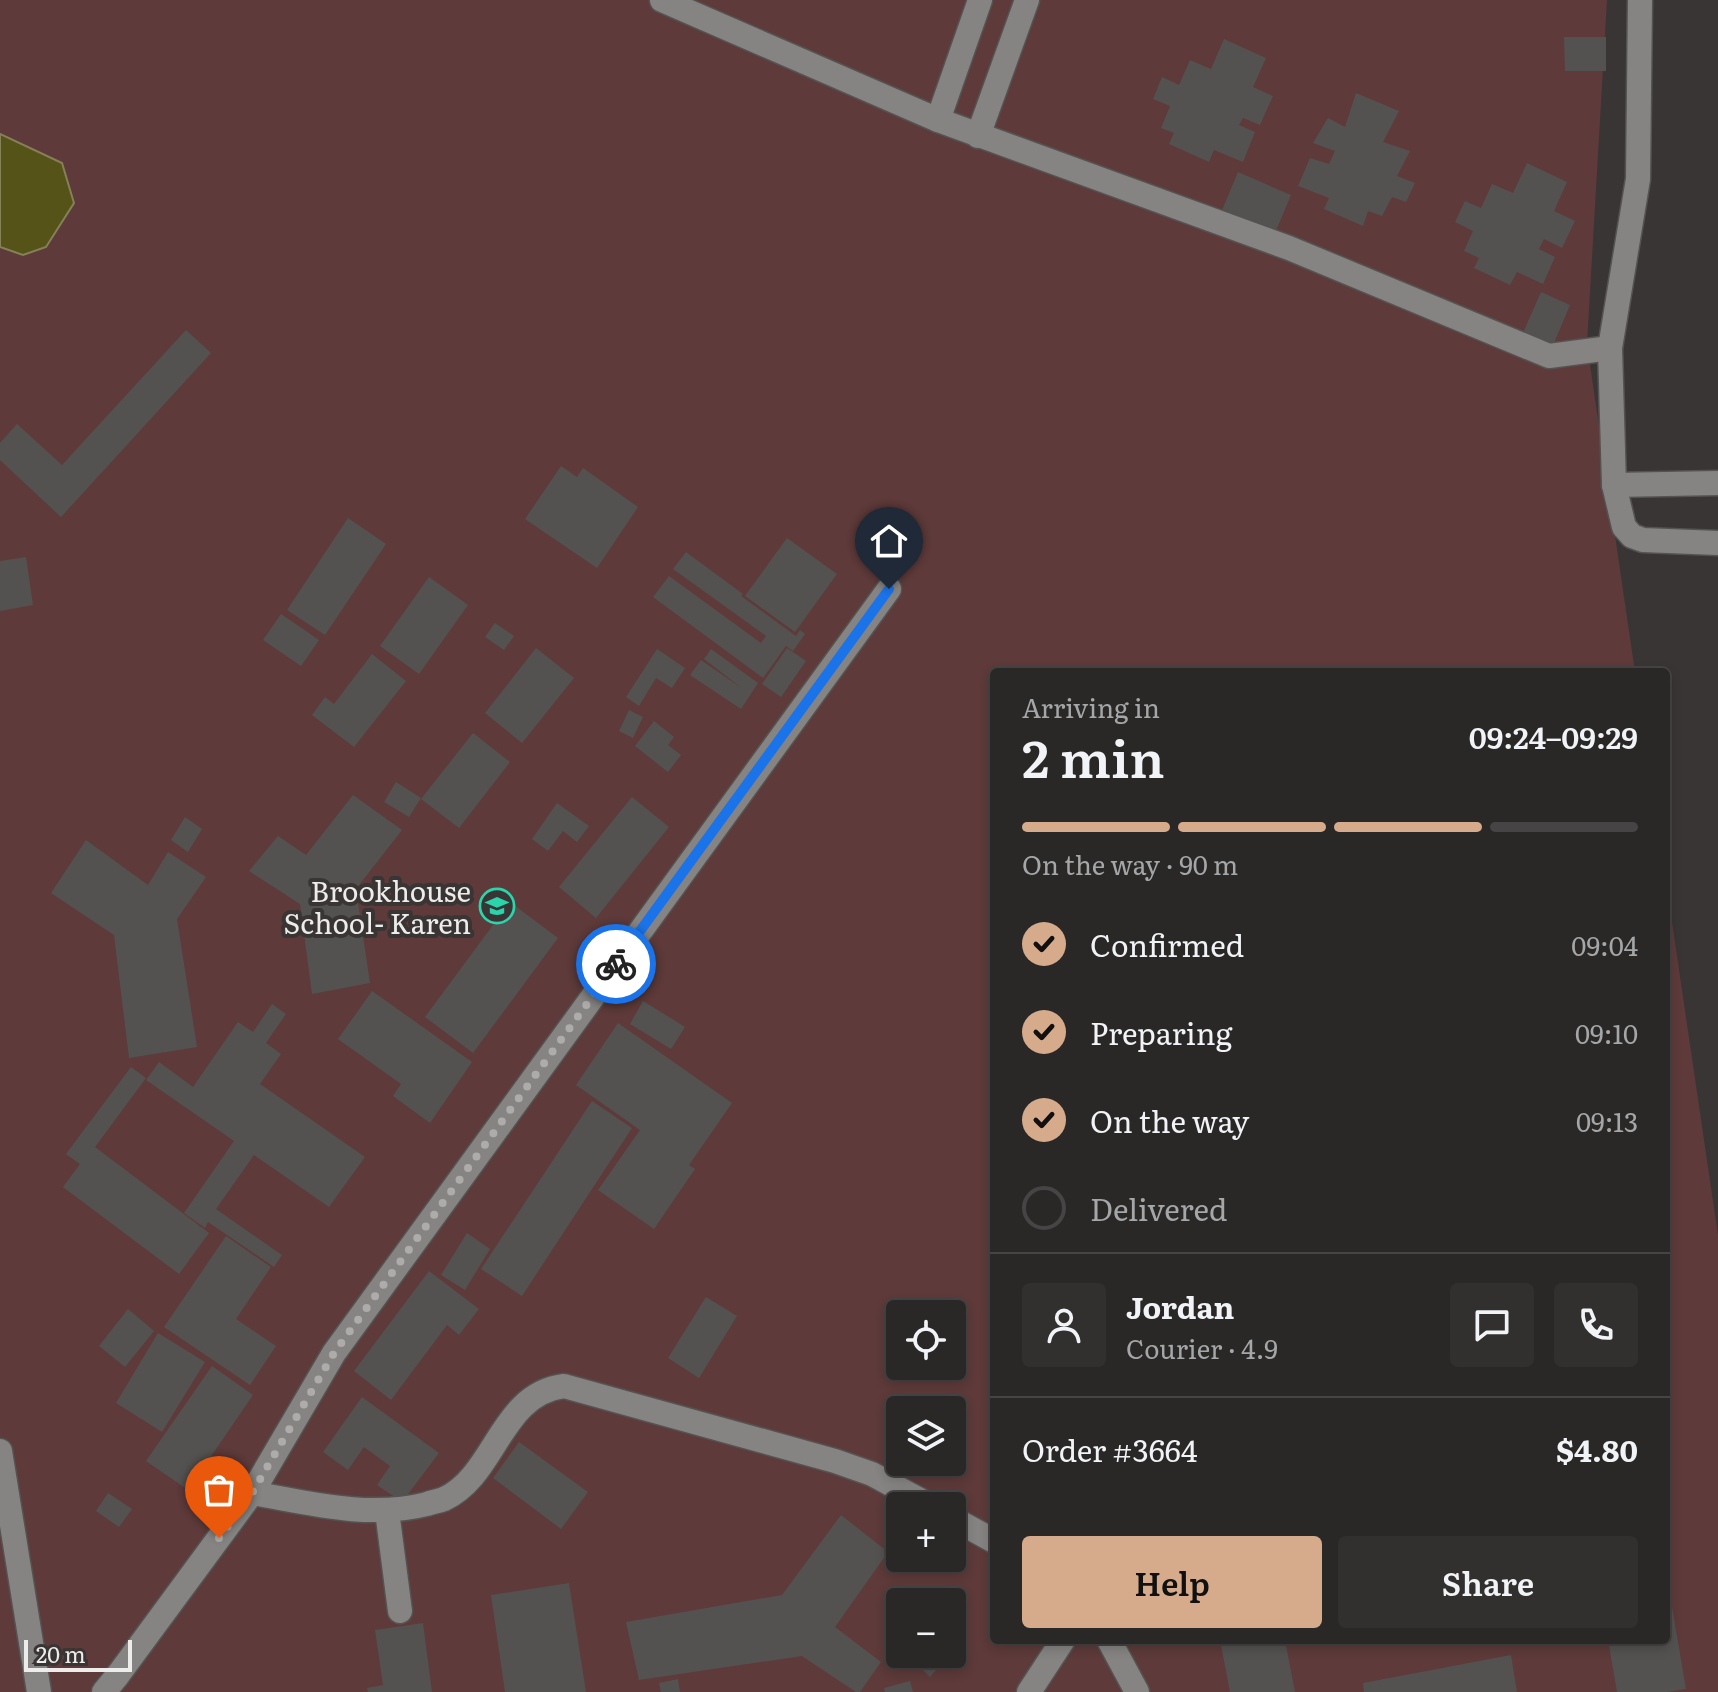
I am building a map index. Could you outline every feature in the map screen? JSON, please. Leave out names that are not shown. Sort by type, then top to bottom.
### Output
[{"type":"street","points":[[662,0],[938,120],[1289,248],[1549,356],[1610,348]]},
{"type":"street","points":[[938,120],[980,0]]},
{"type":"street","points":[[978,136],[1027,0]]},
{"type":"street","points":[[1640,0],[1638,179],[1610,348],[1614,485],[1624,527],[1632,536],[1643,540],[1718,543]]},
{"type":"street","points":[[1614,485],[1718,483]]},
{"type":"street","points":[[104,1692],[252,1493],[334,1353],[889,589]]},
{"type":"street","points":[[252,1493],[328,1507],[387,1511],[445,1499],[473,1477],[505,1426],[530,1400],[548,1388],[564,1386],[835,1461],[872,1474],[905,1492]]},
{"type":"street","points":[[0,1451],[7,1540],[39,1692]]},
{"type":"street","points":[[387,1511],[400,1611]]},
{"type":"street","points":[[966,1526],[990,1539]]},
{"type":"street","points":[[1029,1692],[1060,1644]]},
{"type":"street","points":[[1111,1644],[1137,1692]]},
{"type":"shaded area","name":"Brookhouse School- Karen","points":[[0,0],[1607,0],[1587,344],[1634,668],[990,668],[990,1644],[1670,1644],[1670,908],[1718,1235],[1718,1692],[0,1692]]},
{"type":"shaded area","points":[[0,134],[62,163],[74,203],[46,247],[23,255],[0,247]]},
{"type":"building","points":[[1564,37],[1606,37],[1606,71],[1565,71]]},
{"type":"building","points":[[1224,39],[1266,58],[1253,87],[1273,96],[1260,125],[1243,118],[1239,125],[1255,132],[1243,162],[1214,150],[1209,162],[1169,144],[1174,133],[1161,128],[1170,106],[1153,99],[1162,77],[1179,85],[1190,60],[1211,69]]},
{"type":"building","points":[[1356,93],[1399,111],[1383,142],[1410,151],[1397,176],[1415,183],[1406,202],[1392,197],[1382,216],[1368,211],[1363,226],[1324,209],[1329,198],[1298,186],[1310,158],[1329,164],[1335,151],[1313,143],[1328,118],[1345,127]]},
{"type":"building","points":[[1527,163],[1567,182],[1554,211],[1575,221],[1562,248],[1544,239],[1539,249],[1555,257],[1543,284],[1517,272],[1510,285],[1474,268],[1479,258],[1464,251],[1473,231],[1455,222],[1465,201],[1481,208],[1492,184],[1513,193]]},
{"type":"building","points":[[1238,172],[1291,195],[1273,238],[1220,215]]},
{"type":"building","points":[[1541,292],[1570,305],[1552,348],[1522,335]]},
{"type":"building","points":[[186,330],[211,353],[61,517],[0,460],[0,443],[17,424],[62,465]]},
{"type":"building","points":[[561,466],[577,477],[583,468],[638,507],[597,568],[525,519]]},
{"type":"building","points":[[348,518],[386,544],[325,635],[287,610]]},
{"type":"building","points":[[787,538],[837,574],[795,632],[745,596]]},
{"type":"building","points":[[686,552],[796,636],[800,630],[805,634],[793,651],[786,646],[763,678],[653,597],[669,576],[761,643],[766,636],[673,569]]},
{"type":"building","points":[[26,557],[33,605],[0,611],[0,561]]},
{"type":"building","points":[[429,577],[468,605],[419,674],[380,646]]},
{"type":"building","points":[[281,614],[319,640],[301,666],[263,640]]},
{"type":"building","points":[[495,623],[514,636],[504,650],[485,637]]},
{"type":"building","points":[[536,648],[574,678],[522,743],[485,713]]},
{"type":"building","points":[[787,648],[806,661],[781,697],[762,684]]},
{"type":"building","points":[[657,649],[685,668],[672,688],[656,678],[639,706],[626,697]]},
{"type":"building","points":[[711,649],[758,683],[741,709],[690,675],[701,660],[743,689],[704,659]]},
{"type":"building","points":[[372,654],[406,681],[354,747],[312,715],[325,697],[334,704]]},
{"type":"building","points":[[629,710],[643,717],[633,738],[619,731]]},
{"type":"building","points":[[654,721],[674,737],[668,745],[681,755],[668,772],[635,746]]},
{"type":"building","points":[[473,733],[510,762],[459,828],[421,799]]},
{"type":"building","points":[[396,782],[421,798],[409,817],[384,802]]},
{"type":"building","points":[[353,795],[402,830],[356,889],[370,983],[312,994],[300,904],[249,871],[278,836],[306,855]]},
{"type":"building","points":[[632,797],[669,827],[596,918],[559,887]]},
{"type":"building","points":[[557,803],[589,826],[577,842],[563,831],[548,851],[532,839]]},
{"type":"building","points":[[185,817],[202,829],[188,852],[171,840]]},
{"type":"building","points":[[86,840],[148,885],[168,852],[206,877],[177,919],[197,1047],[129,1058],[114,935],[51,893]]},
{"type":"building","points":[[510,902],[558,938],[473,1053],[425,1017]]},
{"type":"building","points":[[372,991],[472,1062],[430,1123],[393,1096],[401,1084],[338,1039]]},
{"type":"building","points":[[643,1001],[685,1027],[671,1049],[630,1024]]},
{"type":"building","points":[[272,1004],[286,1014],[266,1043],[281,1054],[260,1084],[365,1157],[329,1207],[254,1155],[216,1209],[282,1255],[274,1267],[208,1222],[205,1228],[184,1213],[234,1141],[146,1080],[159,1062],[193,1087],[238,1022],[253,1032]]},
{"type":"building","points":[[618,1023],[732,1103],[689,1165],[695,1169],[654,1229],[598,1190],[640,1130],[576,1085]]},
{"type":"building","points":[[131,1067],[146,1078],[95,1147],[209,1233],[179,1274],[63,1187],[80,1164],[66,1154]]},
{"type":"building","points":[[592,1101],[632,1128],[522,1296],[481,1269]]},
{"type":"building","points":[[467,1233],[490,1249],[465,1290],[441,1275]]},
{"type":"building","points":[[226,1236],[271,1267],[236,1319],[276,1346],[250,1385],[164,1327]]},
{"type":"building","points":[[429,1271],[479,1309],[459,1335],[447,1325],[391,1400],[354,1371]]},
{"type":"building","points":[[706,1297],[737,1316],[699,1378],[668,1358]]},
{"type":"building","points":[[128,1309],[154,1331],[125,1367],[99,1346]]},
{"type":"building","points":[[158,1333],[205,1362],[162,1432],[116,1403]]},
{"type":"building","points":[[212,1366],[253,1395],[188,1490],[146,1461]]},
{"type":"building","points":[[362,1397],[439,1453],[402,1502],[377,1485],[390,1466],[364,1447],[348,1470],[323,1452]]},
{"type":"building","points":[[519,1442],[588,1492],[561,1529],[493,1478]]},
{"type":"building","points":[[108,1493],[132,1509],[119,1527],[96,1511]]},
{"type":"building","points":[[841,1515],[886,1550],[886,1555],[835,1627],[881,1662],[860,1692],[802,1656],[639,1680],[626,1622],[782,1595]]},
{"type":"building","points":[[569,1583],[586,1692],[505,1692],[491,1595]]},
{"type":"building","points":[[1670,1595],[1686,1689],[1617,1692],[1609,1644],[1670,1644]]},
{"type":"building","points":[[423,1623],[432,1692],[368,1692],[367,1688],[383,1685],[375,1630]]},
{"type":"building","points":[[1221,1644],[1286,1644],[1295,1692],[1230,1692]]},
{"type":"building","points":[[1511,1655],[1517,1692],[1364,1692],[1363,1683]]},
{"type":"building","points":[[921,1668],[938,1668],[930,1677]]},
{"type":"building","points":[[678,1679],[680,1692],[661,1692],[659,1683]]},
{"type":"building","points":[[910,1681],[913,1692],[885,1692],[884,1688]]},
{"type":"way so far","points":[[219,1538],[252,1493],[334,1353],[616,964]]},
{"type":"place","name":"Brookhouse School- Karen","points":[[497,906]]},
{"type":"route","points":[[616,964],[889,589]]}]
